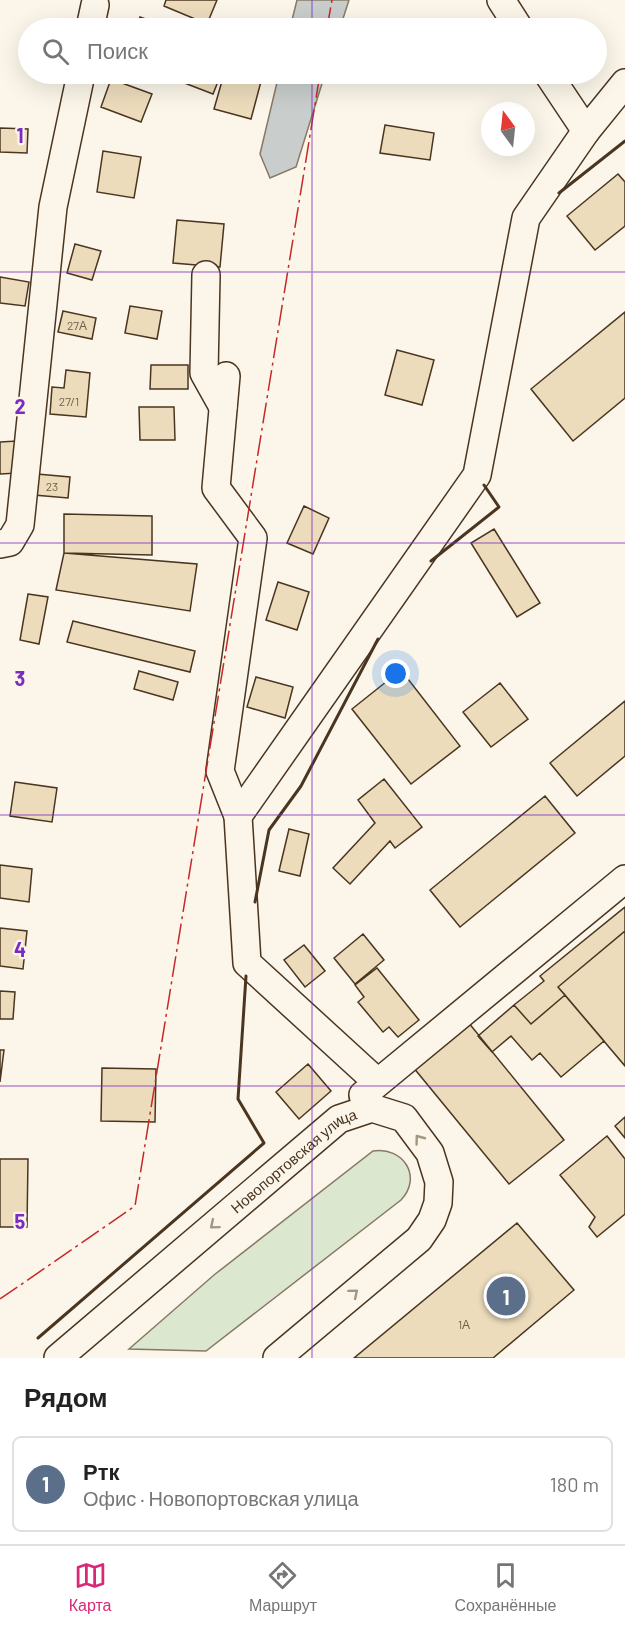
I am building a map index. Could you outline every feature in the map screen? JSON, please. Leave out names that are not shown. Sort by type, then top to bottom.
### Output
[{"type":"street","points":[[501,0],[513,18]]},
{"type":"street","points":[[238,816],[477,475],[526,218],[586,131],[625,83]]},
{"type":"street","points":[[0,544],[10,542],[20,525],[53,207],[79,84]]},
{"type":"street","points":[[555,84],[586,131]]},
{"type":"street","points":[[206,275],[204,373],[223,407]]},
{"type":"street","points":[[226,376],[216,488],[253,538],[220,771],[238,816],[247,963],[376,1082]]},
{"type":"street","points":[[339,1119],[376,1082],[625,879]]},
{"type":"street","name":"Новопортовская улица","points":[[58,1358],[339,1119],[372,1108],[404,1118],[430,1153],[439,1182],[438,1203],[432,1220],[419,1239],[277,1358]]},
{"type":"green space","points":[[373,1151],[393,1153],[406,1165],[410,1173],[410,1182],[401,1200],[206,1351],[129,1349],[214,1275]]},
{"type":"shaded area","points":[[297,0],[349,0],[343,18],[292,18]]},
{"type":"shaded area","points":[[277,84],[322,84],[296,167],[270,178],[260,154]]},
{"type":"building","points":[[166,0],[217,0],[210,18],[193,18],[164,6]]},
{"type":"building","points":[[109,84],[125,84],[152,94],[141,122],[101,107]]},
{"type":"building","points":[[187,84],[217,84],[213,94]]},
{"type":"building","points":[[221,84],[260,84],[251,119],[214,109]]},
{"type":"building","points":[[385,125],[434,133],[430,160],[380,153]]},
{"type":"building","points":[[0,128],[28,129],[27,153],[0,152]]},
{"type":"building","points":[[103,151],[141,157],[134,198],[97,192]]},
{"type":"building","points":[[618,174],[625,182],[625,226],[595,250],[567,216]]},
{"type":"building","points":[[177,220],[224,224],[220,267],[173,263]]},
{"type":"building","points":[[75,244],[101,251],[92,280],[67,273]]},
{"type":"building","points":[[0,277],[29,282],[25,306],[0,303]]},
{"type":"building","points":[[130,306],[162,311],[157,339],[125,333]]},
{"type":"building","points":[[63,311],[96,318],[92,339],[58,332]]},
{"type":"building","points":[[625,312],[625,398],[573,441],[531,389]]},
{"type":"building","points":[[397,350],[434,360],[422,405],[385,395]]},
{"type":"building","points":[[151,365],[188,365],[188,389],[150,389]]},
{"type":"building","points":[[66,370],[90,373],[86,417],[50,414],[52,387],[64,388]]},
{"type":"building","points":[[139,407],[174,407],[175,440],[140,440]]},
{"type":"building","points":[[17,441],[18,473],[0,474],[0,442]]},
{"type":"building","points":[[37,474],[70,477],[68,498],[34,495]]},
{"type":"building","points":[[304,506],[329,518],[313,554],[287,543]]},
{"type":"building","points":[[64,514],[152,516],[152,555],[64,553]]},
{"type":"building","points":[[494,529],[540,603],[517,617],[471,543]]},
{"type":"building","points":[[64,553],[197,564],[190,611],[56,590]]},
{"type":"building","points":[[278,582],[309,592],[297,630],[266,620]]},
{"type":"building","points":[[28,594],[48,597],[39,644],[20,640]]},
{"type":"building","points":[[73,621],[195,651],[190,672],[67,642]]},
{"type":"building","points":[[401,670],[460,746],[411,784],[352,709]]},
{"type":"building","points":[[139,671],[178,682],[173,700],[134,689]]},
{"type":"building","points":[[256,677],[293,687],[285,718],[247,707]]},
{"type":"building","points":[[500,683],[528,719],[491,747],[463,712]]},
{"type":"building","points":[[625,701],[625,756],[577,796],[550,763]]},
{"type":"building","points":[[384,779],[422,827],[395,848],[390,841],[350,884],[333,868],[375,823],[358,800]]},
{"type":"building","points":[[15,782],[57,788],[52,822],[10,816]]},
{"type":"building","points":[[545,796],[575,833],[460,927],[430,890]]},
{"type":"building","points":[[289,829],[309,834],[300,876],[279,871]]},
{"type":"building","points":[[0,865],[32,869],[29,902],[0,898]]},
{"type":"building","points":[[625,907],[625,931],[558,987],[565,995],[531,1024],[514,1005],[544,981],[540,976]]},
{"type":"building","points":[[0,928],[27,931],[23,969],[0,966]]},
{"type":"building","points":[[625,931],[625,1066],[558,987]]},
{"type":"building","points":[[363,934],[384,960],[355,984],[334,958]]},
{"type":"building","points":[[304,945],[325,971],[305,987],[284,960]]},
{"type":"building","points":[[377,968],[419,1020],[398,1037],[389,1027],[383,1032],[358,1002],[364,997],[355,985]]},
{"type":"building","points":[[0,991],[15,992],[13,1019],[0,1019]]},
{"type":"building","points":[[565,995],[604,1041],[561,1077],[540,1053],[532,1060],[511,1036],[492,1052],[478,1036],[514,1005],[531,1024]]},
{"type":"building","points":[[468,1022],[564,1140],[509,1184],[413,1067]]},
{"type":"building","points":[[0,1050],[4,1050],[0,1082]]},
{"type":"building","points":[[308,1064],[331,1091],[299,1119],[276,1092]]},
{"type":"building","points":[[102,1068],[156,1069],[155,1122],[101,1121]]},
{"type":"building","points":[[625,1117],[625,1138],[615,1126]]},
{"type":"building","points":[[607,1136],[625,1159],[625,1214],[597,1237],[589,1227],[595,1217],[560,1175]]},
{"type":"building","points":[[0,1159],[28,1159],[27,1227],[0,1227]]},
{"type":"building","points":[[517,1223],[574,1290],[493,1358],[354,1358]]},
{"type":"wall","points":[[559,193],[625,141]]},
{"type":"wall","points":[[431,561],[499,507],[484,485]]},
{"type":"wall","points":[[255,902],[269,830],[301,786],[378,639]]},
{"type":"wall","points":[[38,1338],[264,1143],[238,1099],[246,976]]},
{"type":"power","points":[[329,18],[332,0]]},
{"type":"power","points":[[0,1299],[135,1206],[318,84]]},
{"type":"place","name":"Ртк","points":[[506,1296]]}]
